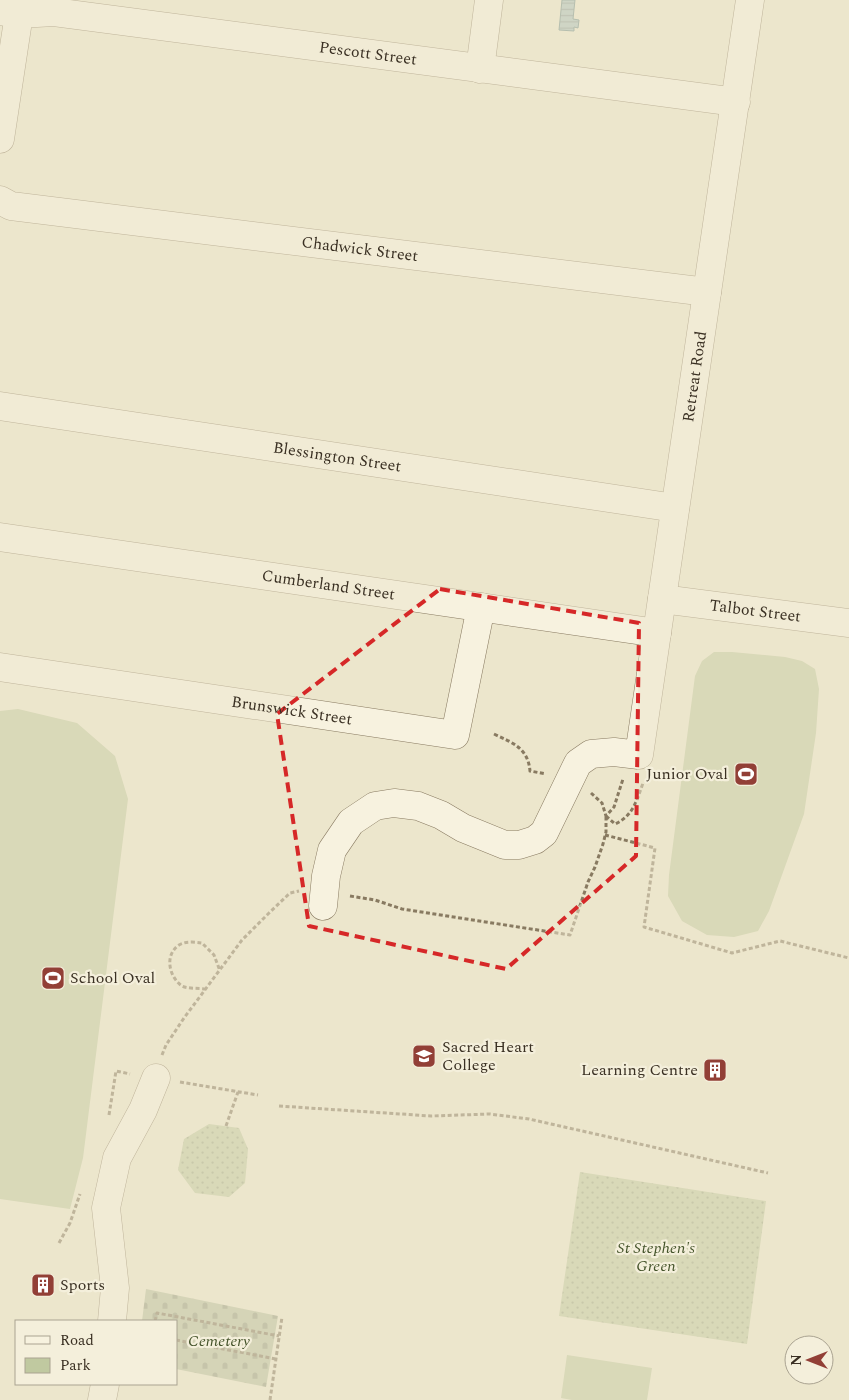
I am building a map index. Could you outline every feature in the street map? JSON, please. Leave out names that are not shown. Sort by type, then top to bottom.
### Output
[{"type":"street","points":[[480,68],[489,0]]},
{"type":"street","name":"Retreat Road","points":[[335,901],[326,876],[332,850],[350,822],[375,806],[394,803],[418,806],[441,815],[463,828],[486,838],[505,845],[519,845],[535,840],[544,834],[578,762],[591,754],[614,752],[639,754],[750,0]]},
{"type":"street","points":[[0,139],[14,8]]},
{"type":"street","name":"Pescott Street","points":[[14,8],[736,102]]},
{"type":"street","name":"Chadwick Street","points":[[6,203],[707,292]]},
{"type":"street","name":"Blessington Street","points":[[0,406],[675,508]]},
{"type":"street","name":"Cumberland Street","points":[[0,537],[657,633]]},
{"type":"street","name":"Talbot Street","points":[[662,599],[848,617]]},
{"type":"street","name":"Brunswick Street","points":[[0,667],[455,735],[481,608]]},
{"type":"street","points":[[112,1320],[114,1288],[106,1208],[117,1158],[143,1110],[156,1078]]},
{"type":"street","points":[[102,1400],[105,1385]]},
{"type":"path","points":[[494,734],[522,749],[530,764],[530,771],[546,774]]},
{"type":"path","points":[[606,816],[614,807],[623,779]]},
{"type":"path","points":[[606,816],[615,824],[624,820],[633,808],[643,783]]},
{"type":"path","points":[[335,901],[375,900],[402,909],[570,936],[605,835],[606,816],[602,803],[590,792]]},
{"type":"path","points":[[605,835],[655,848],[644,927],[732,953],[780,941],[849,958]]},
{"type":"path","points":[[206,989],[183,987],[176,979],[170,970],[170,960],[174,950],[179,945],[187,942],[202,943],[214,955],[220,971]]},
{"type":"path","points":[[156,1078],[258,1095]]},
{"type":"path","points":[[226,1126],[238,1092]]},
{"type":"path","points":[[279,1106],[431,1116],[490,1114],[529,1119],[768,1173]]},
{"type":"path","points":[[156,1320],[157,1313],[279,1336]]},
{"type":"path","points":[[270,1400],[282,1318]]},
{"type":"path","points":[[178,1340],[276,1359]]},
{"type":"highlighted area","points":[[440,589],[639,623],[636,856],[506,969],[309,926],[277,714]]},
{"type":"green space","name":"Junior Oval","points":[[714,652],[785,657],[802,661],[815,669],[819,689],[816,733],[804,814],[769,911],[758,931],[734,937],[707,935],[682,921],[668,896],[669,875],[695,676],[702,661]]},
{"type":"green space","name":"School Oval","points":[[18,709],[77,723],[115,756],[128,799],[83,1158],[70,1209],[0,1199],[0,711]]},
{"type":"green space","points":[[209,1124],[239,1128],[248,1149],[245,1183],[229,1197],[195,1193],[178,1170],[184,1139]]},
{"type":"green space","name":"St Stephen's Green","points":[[580,1172],[766,1201],[747,1344],[559,1316]]},
{"type":"green space","name":"Cemetery","points":[[146,1289],[278,1316],[266,1387],[178,1369],[178,1320],[142,1320]]},
{"type":"green space","points":[[567,1355],[652,1368],[647,1400],[572,1400],[561,1398]]},
{"type":"water","points":[[562,0],[575,0],[573,19],[579,20],[578,28],[574,27],[574,31],[559,30]]},
{"type":"place","name":"Junior Oval","points":[[746,774]]},
{"type":"place","name":"School Oval","points":[[53,978]]},
{"type":"place","name":"Sacred Heart College","points":[[424,1056]]},
{"type":"place","name":"Learning Centre","points":[[715,1070]]},
{"type":"place","name":"Sports","points":[[43,1285]]}]
